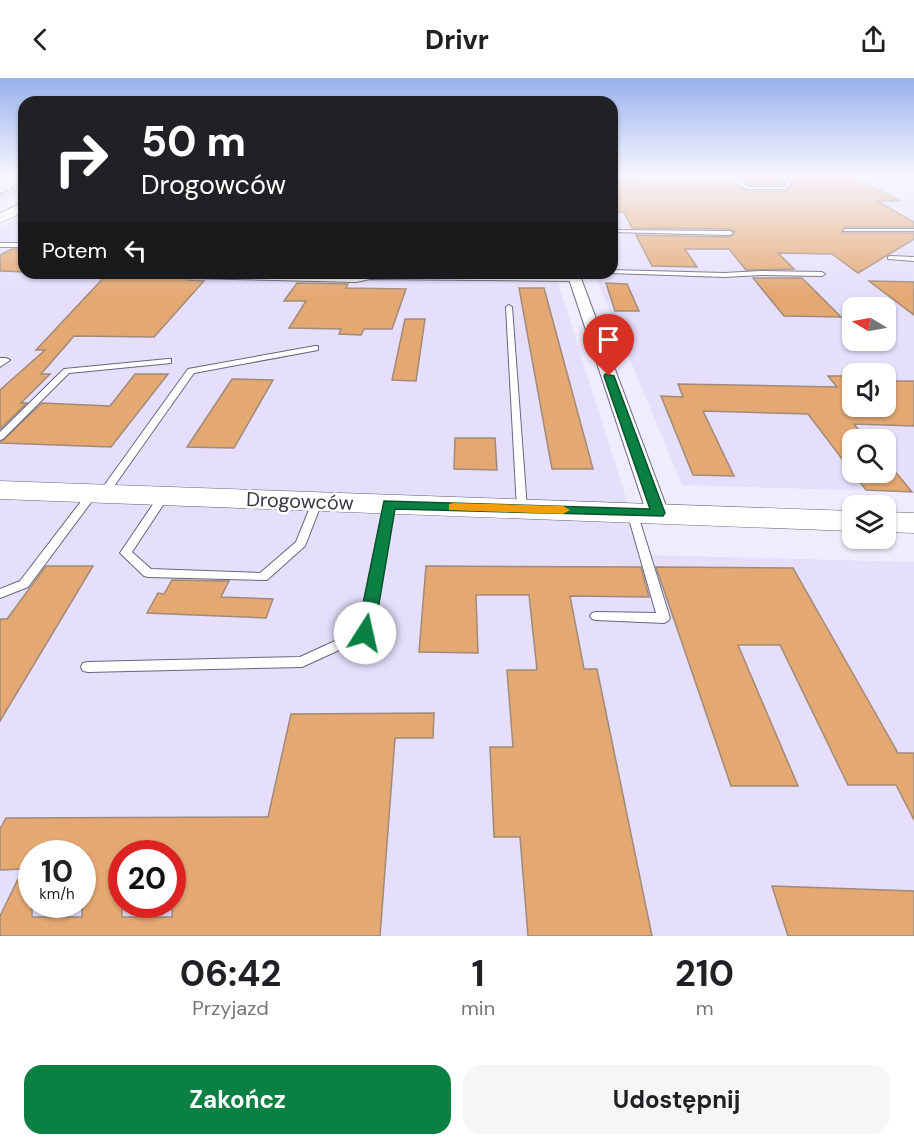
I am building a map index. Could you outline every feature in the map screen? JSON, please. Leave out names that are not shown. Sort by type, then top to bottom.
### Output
[{"type":"street","points":[[575,279],[645,513]]},
{"type":"street","name":"Drogowców","points":[[0,490],[842,520]]},
{"type":"street","points":[[896,522],[914,523]]},
{"type":"lane","points":[[845,230],[914,230]]},
{"type":"lane","points":[[618,231],[730,233]]},
{"type":"lane","points":[[618,237],[621,242]]},
{"type":"lane","points":[[0,245],[18,245]]},
{"type":"lane","points":[[890,258],[914,259]]},
{"type":"lane","points":[[618,272],[724,275],[822,274]]},
{"type":"lane","points":[[301,279],[359,279]]},
{"type":"lane","points":[[509,307],[522,509]]},
{"type":"lane","points":[[0,594],[24,584],[98,494],[191,371],[315,348]]},
{"type":"lane","points":[[0,360],[6,360],[0,365]]},
{"type":"lane","points":[[0,437],[67,371],[168,361]]},
{"type":"lane","points":[[164,496],[126,553],[148,573],[263,577],[301,544],[317,502]]},
{"type":"lane","points":[[88,667],[302,662],[365,633],[389,504]]},
{"type":"lane","points":[[596,616],[664,618],[645,513]]},
{"type":"shaded area","points":[[618,215],[914,215],[914,492],[682,485],[596,279],[618,279]]},
{"type":"shaded area","points":[[18,218],[18,279],[557,279],[644,555],[914,562],[914,936],[0,936],[0,228]]},
{"type":"building","points":[[626,215],[902,215],[914,222],[914,227],[845,227],[841,233],[914,233],[914,239],[858,273],[832,254],[778,253],[794,269],[746,270],[729,249],[685,249],[697,267],[652,266],[636,235],[730,237],[735,232],[730,229],[632,228]]},
{"type":"building","points":[[12,249],[18,249],[18,272],[0,271],[0,255]]},
{"type":"building","points":[[753,278],[802,278],[841,317],[784,316]]},
{"type":"building","points":[[102,279],[204,281],[154,337],[74,336],[41,374],[50,374],[21,403],[27,403],[0,429],[0,390],[45,350],[36,350]]},
{"type":"building","points":[[869,281],[914,282],[914,315],[896,301],[896,297],[890,297]]},
{"type":"building","points":[[297,283],[348,284],[346,288],[406,289],[392,329],[364,329],[361,335],[339,334],[341,329],[289,328],[306,301],[284,301]]},
{"type":"building","points":[[606,283],[627,284],[639,311],[615,311]]},
{"type":"building","points":[[519,288],[544,288],[593,469],[552,469]]},
{"type":"building","points":[[405,319],[425,319],[416,381],[392,380]]},
{"type":"building","points":[[135,374],[168,374],[111,447],[0,443],[42,403],[110,406]]},
{"type":"building","points":[[828,376],[842,376],[842,417],[896,417],[896,381],[914,381],[914,426],[854,424],[858,429],[842,429],[842,459],[808,414],[703,411],[734,476],[693,475],[661,396],[683,397],[678,384],[837,387]]},
{"type":"building","points":[[232,379],[273,380],[234,448],[187,447]]},
{"type":"building","points":[[455,438],[495,438],[497,470],[454,469]]},
{"type":"building","points":[[896,473],[912,492],[866,490],[861,483],[896,483]]},
{"type":"building","points":[[46,566],[93,566],[0,721],[0,619],[7,619]]},
{"type":"building","points":[[426,566],[641,567],[649,597],[570,596],[584,669],[597,669],[652,936],[528,936],[520,837],[494,837],[490,747],[513,747],[507,670],[537,670],[529,595],[476,595],[478,653],[419,652]]},
{"type":"building","points":[[656,567],[793,568],[898,753],[914,753],[914,820],[896,785],[848,785],[780,645],[738,645],[798,786],[731,786]]},
{"type":"building","points":[[172,580],[229,581],[221,597],[273,599],[266,618],[147,613],[158,593],[164,594]]},
{"type":"building","points":[[434,713],[433,738],[395,738],[380,936],[0,936],[0,916],[18,879],[18,918],[96,918],[96,840],[18,840],[18,869],[0,870],[0,829],[6,818],[268,817],[291,714]]},
{"type":"building","points":[[772,886],[914,891],[914,936],[788,936]]},
{"type":"slow traffic","points":[[454,507],[563,510]]},
{"type":"route","points":[[365,633],[389,504],[658,513],[609,376]]}]
